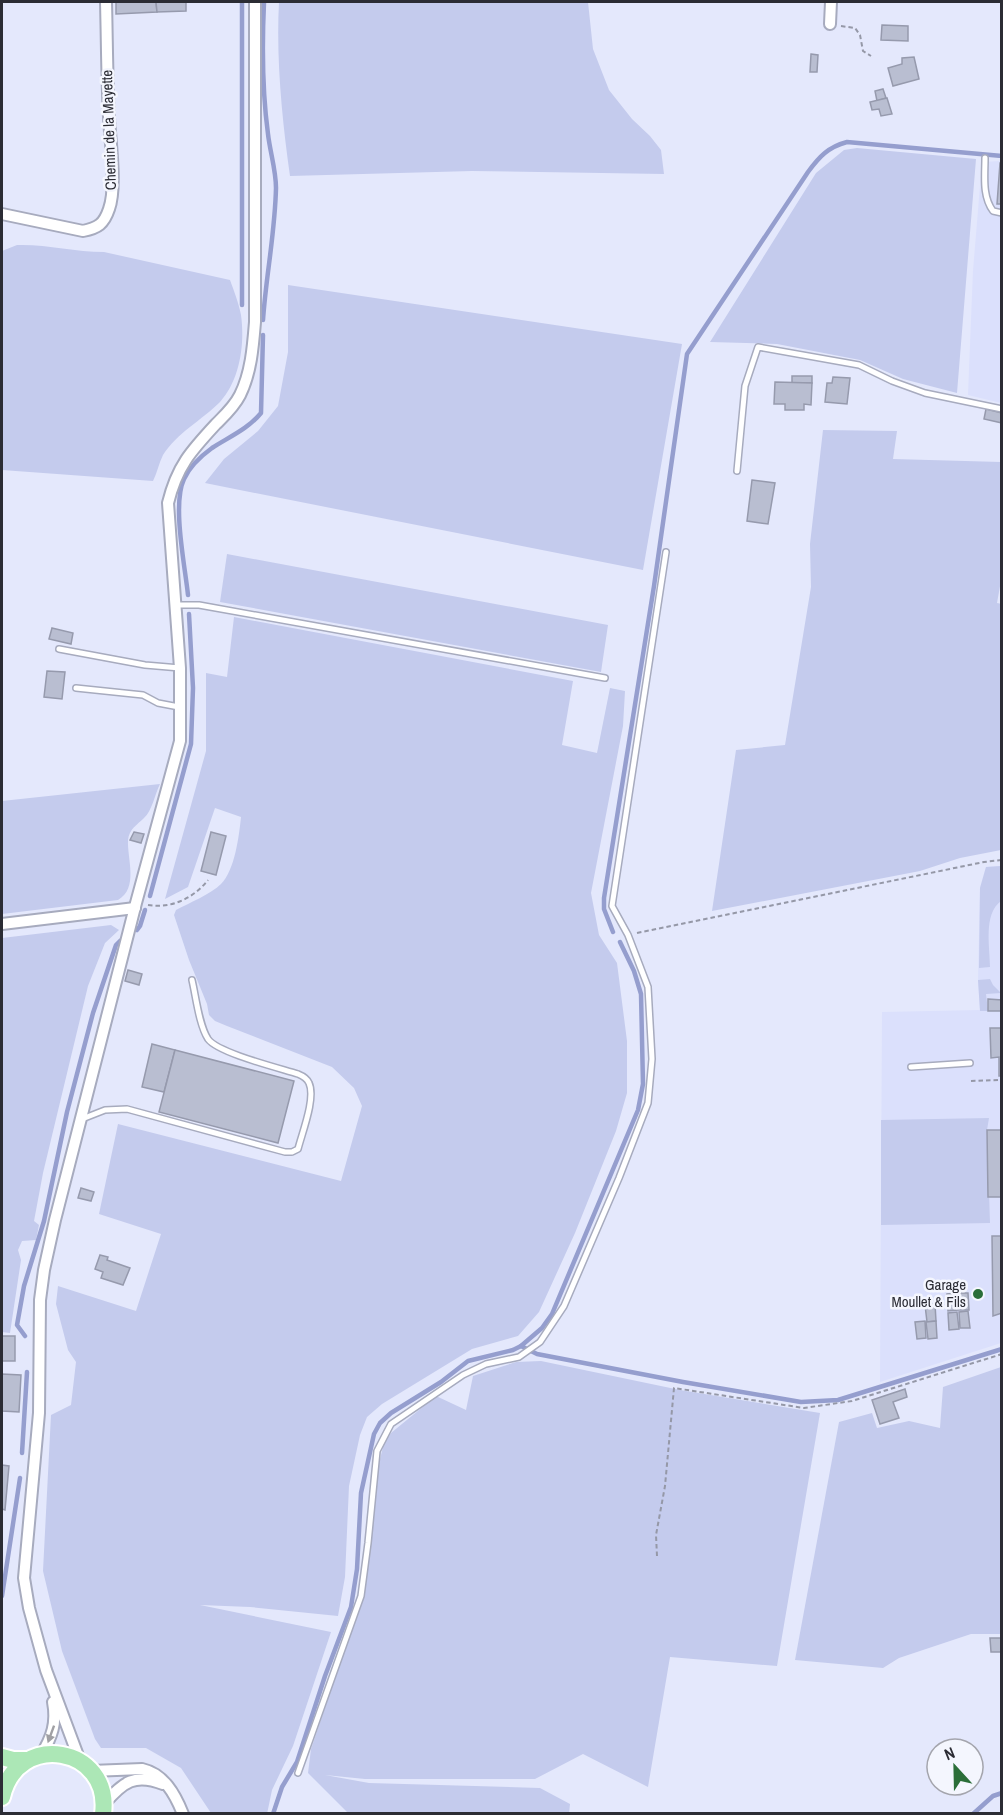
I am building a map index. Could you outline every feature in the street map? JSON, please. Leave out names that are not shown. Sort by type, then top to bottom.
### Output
[{"type":"main road","points":[[2,1757],[13,1760],[55,1753],[68,1756],[86,1766],[103,1791],[104,1808]]},
{"type":"main road","points":[[2,1797],[9,1777],[17,1767],[34,1757]]},
{"type":"street","name":"Chemin de la Mayette","points":[[2,214],[83,231],[97,228],[104,220],[110,207],[112,176],[106,2]]},
{"type":"street","points":[[34,1757],[52,1735],[55,1723],[46,1670],[29,1608],[24,1578],[39,1413],[40,1300],[53,1230],[180,741],[177,605],[168,503],[173,482],[188,454],[236,402],[248,374],[252,356],[255,322],[255,2]]},
{"type":"street","points":[[830,24],[831,2]]},
{"type":"street","points":[[2,924],[136,905]]},
{"type":"street","points":[[46,1670],[86,1766],[142,1769],[154,1774],[168,1786],[183,1814]]},
{"type":"street","points":[[104,1808],[116,1791],[130,1781],[142,1779],[168,1786]]},
{"type":"lane","points":[[985,158],[985,193],[988,204],[993,211],[1002,213]]},
{"type":"lane","points":[[736,471],[745,386],[758,347],[859,365],[892,381],[925,393],[1002,409]]},
{"type":"lane","points":[[298,1773],[361,1596],[378,1450],[392,1424],[463,1376],[486,1364],[519,1357],[540,1342],[564,1306],[620,1178],[648,1103],[652,1059],[648,987],[628,935],[612,906],[666,552]]},
{"type":"lane","points":[[177,605],[199,605],[605,678]]},
{"type":"lane","points":[[58,649],[144,665],[180,668]]},
{"type":"lane","points":[[76,687],[143,695],[158,703],[181,707]]},
{"type":"lane","points":[[81,1119],[105,1110],[127,1109],[285,1152],[298,1149],[312,1094],[306,1078],[227,1051],[209,1041],[204,1033],[192,980]]},
{"type":"lane","points":[[911,1067],[970,1063]]},
{"type":"path","points":[[830,24],[855,28],[860,35],[863,51],[871,56]]},
{"type":"path","points":[[628,935],[984,861],[1002,860]]},
{"type":"path","points":[[136,905],[160,907],[171,905],[199,891],[208,880]]},
{"type":"path","points":[[971,1081],[1001,1080]]},
{"type":"path","points":[[657,1557],[656,1535],[665,1486],[674,1388],[804,1408],[852,1401],[1002,1353]]},
{"type":"shaded area","points":[[279,2],[588,2],[593,49],[609,90],[661,150],[664,174],[472,171],[290,176],[280,89]]},
{"type":"shaded area","points":[[857,148],[976,159],[957,393],[903,379],[860,360],[777,344],[710,342],[816,173],[844,150]]},
{"type":"shaded area","points":[[1001,161],[1001,403],[968,395],[973,271],[982,162]]},
{"type":"shaded area","points":[[17,245],[104,252],[230,280],[239,306],[242,326],[240,361],[232,383],[220,402],[182,433],[169,447],[163,455],[153,481],[2,470],[2,251]]},
{"type":"shaded area","points":[[288,285],[682,344],[643,570],[205,483],[224,459],[258,431],[278,406],[288,352]]},
{"type":"shaded area","points":[[823,430],[897,431],[893,459],[1001,462],[1002,575],[997,603],[1002,604],[1001,850],[960,858],[920,871],[712,911],[736,750],[785,745],[811,587],[810,544]]},
{"type":"shaded area","points":[[227,554],[608,625],[601,672],[220,602]]},
{"type":"shaded area","points":[[234,617],[573,681],[562,745],[597,753],[610,688],[625,691],[623,726],[591,893],[599,935],[617,963],[627,1041],[627,1093],[616,1131],[575,1233],[539,1312],[518,1336],[472,1349],[382,1404],[367,1417],[360,1435],[349,1486],[345,1577],[338,1616],[250,1607],[200,1605],[331,1632],[293,1746],[272,1790],[267,1814],[211,1813],[181,1768],[146,1748],[101,1748],[95,1739],[62,1651],[43,1571],[51,1415],[71,1405],[76,1362],[68,1350],[56,1304],[58,1286],[136,1311],[161,1234],[99,1214],[118,1124],[341,1181],[362,1106],[354,1088],[332,1067],[215,1021],[209,1015],[174,915],[176,910],[212,891],[226,878],[236,852],[241,817],[215,808],[188,887],[165,899],[206,751],[206,673],[227,677]]},
{"type":"shaded area","points":[[160,784],[149,811],[129,836],[130,881],[124,895],[118,900],[2,914],[2,801]]},
{"type":"shaded area","points":[[1001,866],[1001,1343],[880,1382],[882,1012],[980,1010],[978,980],[980,888],[986,867]]},
{"type":"shaded area","points":[[1001,866],[1001,901],[995,907],[990,922],[990,967],[979,968],[980,888],[986,867]]},
{"type":"shaded area","points":[[111,925],[119,930],[105,943],[88,986],[43,1173],[34,1221],[39,1225],[36,1240],[22,1241],[18,1250],[21,1260],[10,1333],[2,1332],[2,938]]},
{"type":"shaded area","points":[[990,979],[1001,993],[986,994],[988,1011],[980,1011],[978,980]]},
{"type":"shaded area","points":[[989,1118],[987,1130],[990,1223],[881,1225],[881,1120]]},
{"type":"shaded area","points":[[541,1361],[680,1390],[820,1413],[777,1666],[670,1657],[648,1787],[583,1754],[535,1779],[365,1779],[325,1775],[369,1783],[540,1788],[570,1804],[569,1814],[349,1814],[308,1773],[311,1749],[361,1602],[379,1463],[384,1443],[391,1433],[436,1396],[466,1410],[473,1376],[516,1362]]},
{"type":"shaded area","points":[[1001,1367],[1001,1634],[971,1634],[899,1658],[883,1668],[795,1660],[839,1422],[872,1413],[877,1428],[909,1421],[940,1428],[943,1387]]},
{"type":"building","points":[[116,2],[156,2],[157,12],[116,14]]},
{"type":"building","points":[[156,2],[186,2],[186,11],[157,12]]},
{"type":"building","points":[[882,25],[908,26],[908,41],[881,40]]},
{"type":"building","points":[[811,54],[818,55],[817,72],[810,72]]},
{"type":"building","points":[[914,57],[919,79],[893,86],[888,68],[902,64],[902,58]]},
{"type":"building","points":[[883,89],[886,98],[877,101],[875,91]]},
{"type":"building","points":[[887,98],[892,114],[881,116],[879,109],[872,110],[870,102]]},
{"type":"building","points":[[1000,163],[1002,163],[1002,204],[997,204]]},
{"type":"building","points":[[792,376],[812,376],[812,383],[792,383]]},
{"type":"building","points":[[833,377],[850,378],[847,404],[825,402],[827,383],[832,383]]},
{"type":"building","points":[[775,382],[812,383],[811,405],[804,404],[804,410],[785,410],[785,404],[774,404]]},
{"type":"building","points":[[986,409],[1002,413],[1002,423],[984,419]]},
{"type":"building","points":[[752,480],[775,483],[768,524],[747,521]]},
{"type":"building","points":[[52,628],[73,633],[71,644],[49,639]]},
{"type":"building","points":[[47,671],[65,672],[62,699],[44,697]]},
{"type":"building","points":[[134,832],[144,834],[141,843],[130,840]]},
{"type":"building","points":[[211,832],[226,836],[216,875],[201,871]]},
{"type":"building","points":[[128,970],[142,974],[139,985],[125,981]]},
{"type":"building","points":[[988,999],[1002,1000],[1002,1011],[988,1011]]},
{"type":"building","points":[[990,1028],[1002,1028],[1002,1076],[999,1076],[999,1057],[991,1058]]},
{"type":"building","points":[[152,1044],[175,1050],[164,1092],[142,1087]]},
{"type":"building","points":[[175,1050],[294,1081],[278,1143],[159,1112]]},
{"type":"building","points":[[987,1130],[1002,1130],[1002,1197],[988,1197]]},
{"type":"building","points":[[81,1188],[94,1192],[91,1201],[78,1198]]},
{"type":"building","points":[[992,1236],[1002,1236],[1002,1313],[993,1316]]},
{"type":"building","points":[[100,1255],[108,1257],[107,1260],[130,1268],[123,1285],[101,1278],[103,1272],[95,1269]]},
{"type":"building","points":[[957,1293],[958,1310],[948,1311],[947,1294]]},
{"type":"building","points":[[958,1293],[968,1293],[969,1310],[959,1310]]},
{"type":"building","points":[[935,1304],[936,1321],[927,1322],[925,1305]]},
{"type":"building","points":[[968,1311],[970,1328],[960,1328],[959,1312]]},
{"type":"building","points":[[957,1312],[959,1329],[949,1330],[948,1313]]},
{"type":"building","points":[[925,1321],[926,1338],[917,1339],[915,1322]]},
{"type":"building","points":[[936,1321],[937,1338],[928,1339],[926,1322]]},
{"type":"building","points":[[2,1336],[15,1336],[15,1361],[2,1361]]},
{"type":"building","points":[[2,1374],[21,1375],[19,1412],[2,1411]]},
{"type":"building","points":[[905,1389],[907,1397],[893,1402],[899,1418],[880,1424],[872,1400]]},
{"type":"building","points":[[2,1465],[9,1466],[5,1510],[2,1509]]},
{"type":"building","points":[[990,1638],[1002,1638],[1002,1652],[991,1652]]},
{"type":"waterway","points":[[242,2],[242,305]]},
{"type":"waterway","points":[[263,320],[276,188],[265,101],[264,2]]},
{"type":"waterway","points":[[613,932],[604,909],[604,898],[654,586],[687,354],[808,172],[829,150],[847,142],[1002,156]]},
{"type":"waterway","points":[[188,595],[179,519],[179,504],[184,479],[200,458],[244,428],[261,413],[263,335]]},
{"type":"waterway","points":[[150,896],[191,744],[193,688],[189,614]]},
{"type":"waterway","points":[[137,930],[145,910]]},
{"type":"waterway","points":[[25,1336],[17,1325],[24,1286],[44,1221],[67,1112],[93,1013],[116,945],[120,941]]},
{"type":"waterway","points":[[273,1814],[282,1787],[297,1762],[325,1676],[351,1607],[357,1569],[361,1493],[374,1434],[380,1423],[391,1413],[441,1382],[468,1361],[513,1350],[542,1328],[552,1314],[638,1110],[643,1084],[641,994],[634,971],[620,942]]},
{"type":"waterway","points":[[521,1346],[537,1354],[801,1402],[838,1400],[1002,1349]]},
{"type":"waterway","points":[[22,1453],[27,1372]]},
{"type":"waterway","points":[[2,1596],[20,1478]]},
{"type":"waterway","points":[[973,1814],[993,1796],[1002,1793]]},
{"type":"place","name":"Garage Moullet & Fils","points":[[978,1294]]}]
